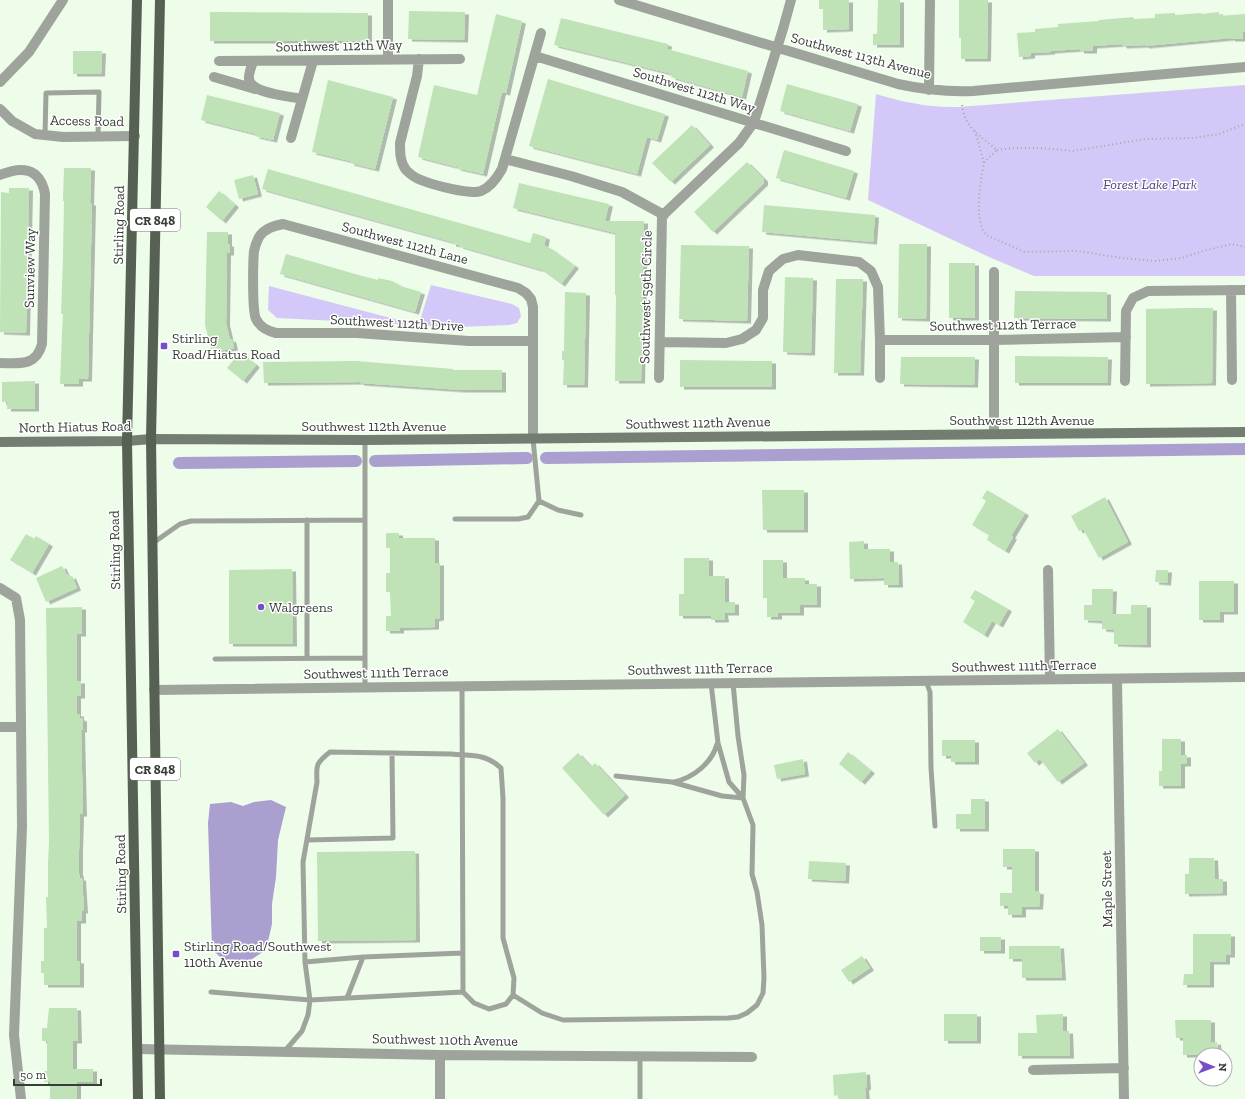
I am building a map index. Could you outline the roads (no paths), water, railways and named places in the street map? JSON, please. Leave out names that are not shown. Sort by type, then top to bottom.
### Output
[{"type":"main road","name":"Stirling Road","points":[[137,0],[127,441],[138,1099]]},
{"type":"main road","name":"CR 848","points":[[160,0],[151,439],[160,1099]]},
{"type":"street","points":[[0,82],[29,52],[63,0]]},
{"type":"street","points":[[388,0],[388,59]]},
{"type":"street","name":"Southwest 113th Avenue","points":[[619,0],[641,3],[778,48],[898,84],[929,90],[950,92],[973,91],[1245,67]]},
{"type":"street","points":[[505,159],[571,176],[622,192],[663,216],[739,143],[754,122],[778,48],[791,0]]},
{"type":"street","points":[[929,90],[930,0]]},
{"type":"street","points":[[420,59],[400,144],[400,154],[406,169],[412,176],[420,180],[473,192],[485,189],[492,184],[502,169],[541,33]]},
{"type":"street","name":"Southwest 112th Way","points":[[535,56],[846,151]]},
{"type":"street","name":"Southwest 112th Way","points":[[218,61],[460,59]]},
{"type":"street","points":[[253,61],[249,78],[255,89]]},
{"type":"street","points":[[291,138],[313,61]]},
{"type":"street","points":[[214,77],[265,92],[302,99]]},
{"type":"street","name":"Access Road","points":[[0,109],[12,121],[35,134],[63,137],[135,136]]},
{"type":"street","name":"Sunview Way","points":[[0,176],[18,170],[27,170],[41,179],[45,194],[43,338],[41,349],[33,360],[24,363],[0,363]]},
{"type":"street","name":"Southwest 59th Circle","points":[[659,378],[663,216]]},
{"type":"street","name":"Southwest 112th Lane","points":[[261,326],[255,318],[254,312],[254,251],[260,235],[269,228],[283,224],[518,288],[526,293],[531,299],[533,307],[533,341]]},
{"type":"street","points":[[660,342],[726,343],[742,339],[756,330],[763,318],[763,290],[769,271],[783,259],[798,255],[859,262],[870,271],[878,287],[880,378]]},
{"type":"street","points":[[994,272],[994,434]]},
{"type":"street","points":[[1231,290],[1232,380]]},
{"type":"street","points":[[1125,381],[1126,311],[1134,298],[1148,291],[1245,290]]},
{"type":"street","name":"Southwest 112th Drive","points":[[261,326],[276,333],[357,334],[468,341],[533,341]]},
{"type":"street","name":"Southwest 112th Terrace","points":[[880,340],[994,340],[1126,337]]},
{"type":"street","points":[[533,341],[533,439]]},
{"type":"street","name":"Southwest 112th Avenue","points":[[151,439],[533,439],[1245,432]]},
{"type":"street","name":"North Hiatus Road","points":[[0,442],[127,441],[151,439]]},
{"type":"street","points":[[1048,570],[1050,679]]},
{"type":"street","points":[[0,588],[16,598],[20,620],[22,827],[14,1035],[21,1099]]},
{"type":"street","name":"Southwest 111th Terrace","points":[[154,690],[1245,677]]},
{"type":"street","name":"Maple Street","points":[[1117,679],[1124,1099]]},
{"type":"street","points":[[0,727],[20,727]]},
{"type":"street","name":"Southwest 110th Avenue","points":[[138,1049],[440,1055],[748,1058]]},
{"type":"street","points":[[440,1055],[440,1099]]},
{"type":"street","points":[[1033,1070],[1124,1068]]},
{"type":"lane","points":[[45,135],[46,92],[99,92],[98,136]]},
{"type":"lane","points":[[455,519],[518,519],[528,517],[539,501],[533,439]]},
{"type":"lane","points":[[365,440],[365,687]]},
{"type":"lane","points":[[539,501],[558,510],[581,515]]},
{"type":"lane","points":[[307,658],[308,520]]},
{"type":"lane","points":[[152,543],[180,524],[191,521],[365,520]]},
{"type":"lane","points":[[215,659],[365,658]]},
{"type":"lane","points":[[926,681],[930,692],[931,768],[935,826]]},
{"type":"lane","points":[[711,683],[718,743],[729,782],[744,798]]},
{"type":"lane","points":[[513,995],[542,1013],[562,1020],[728,1018],[738,1017],[758,1005],[762,994],[764,978],[762,925],[757,892],[752,874],[753,825],[744,798],[744,775],[738,736],[733,683]]},
{"type":"lane","points":[[284,1052],[302,1030],[308,1015],[310,1000],[305,962],[303,862],[319,761],[330,752],[392,753],[463,755],[481,756],[493,761],[501,768],[503,938],[514,978],[513,995],[506,1004],[489,1009],[474,1003],[463,992],[463,755],[462,686]]},
{"type":"lane","points":[[672,782],[680,780],[696,772],[709,761],[716,751],[718,743]]},
{"type":"lane","points":[[307,840],[392,838],[392,753]]},
{"type":"lane","points":[[616,776],[672,782],[722,796],[744,798]]},
{"type":"lane","points":[[305,962],[363,957],[463,953]]},
{"type":"lane","points":[[347,998],[363,957]]},
{"type":"lane","points":[[211,992],[310,1000],[463,992]]},
{"type":"lane","points":[[640,1056],[640,1099]]},
{"type":"waterway","points":[[546,458],[1245,449]]},
{"type":"waterway","points":[[375,461],[527,458]]},
{"type":"waterway","points":[[179,463],[356,461]]},
{"type":"place","name":"Stirling Road/Hiatus Road","points":[[164,346]]},
{"type":"place","name":"Walgreens","points":[[261,607]]},
{"type":"place","name":"Stirling Road/Southwest 110th Avenue","points":[[176,954]]},
{"type":"park label","name":"Forest Lake Park","points":[[1150,184]]}]
